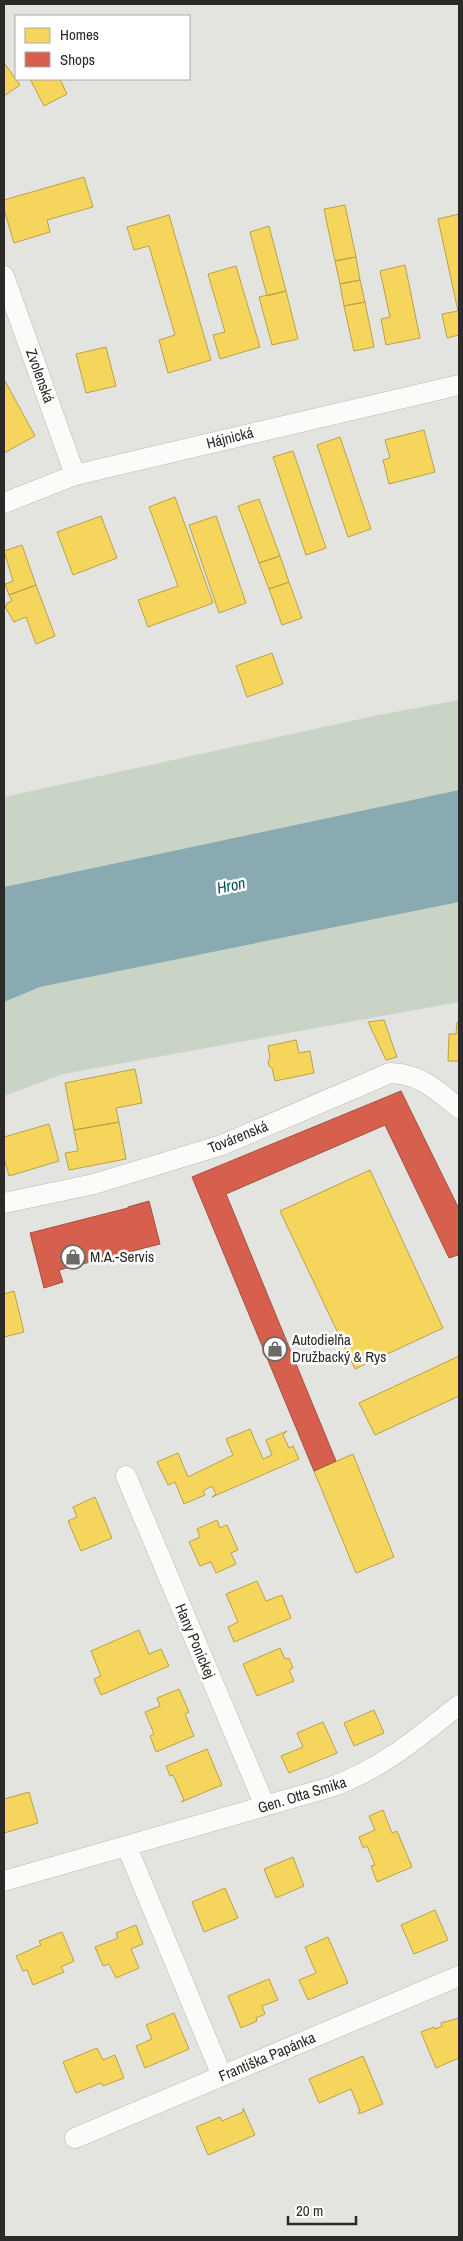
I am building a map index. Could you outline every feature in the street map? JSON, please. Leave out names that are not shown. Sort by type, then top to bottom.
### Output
[{"type":"street","name":"Zvolenská","points":[[4,276],[75,475]]},
{"type":"street","name":"Hájnická","points":[[4,504],[75,475],[459,385]]},
{"type":"street","name":"Továrenská","points":[[4,1203],[94,1184],[222,1145],[354,1086],[390,1073],[406,1074],[421,1079],[459,1108]]},
{"type":"street","name":"Hany Ponickej","points":[[126,1476],[265,1806]]},
{"type":"street","name":"Gen. Otta Smika","points":[[4,1881],[127,1847],[356,1778],[377,1767],[459,1705]]},
{"type":"street","points":[[127,1847],[222,2076]]},
{"type":"street","name":"Františka Papánka","points":[[75,2138],[459,1976]]},
{"type":"shaded area","points":[[459,700],[459,790],[4,887],[4,797],[374,716]]},
{"type":"shaded area","points":[[459,902],[459,1002],[63,1074],[4,1096],[4,1002],[40,987]]},
{"type":"water","name":"Hron","points":[[459,790],[459,902],[40,987],[4,1002],[4,887]]},
{"type":"building: Homes","points":[[4,65],[20,85],[4,96]]},
{"type":"building: Homes","points":[[31,80],[60,80],[67,94],[44,106]]},
{"type":"building: Homes","points":[[84,177],[93,207],[47,220],[50,232],[14,243],[4,209],[4,200]]},
{"type":"building: Homes","points":[[345,205],[356,257],[335,261],[324,209]]},
{"type":"building: Homes","points":[[459,214],[459,335],[447,338],[442,314],[458,311],[438,219]]},
{"type":"building: Homes","points":[[169,215],[211,360],[168,373],[159,340],[175,335],[149,246],[134,250],[127,227]]},
{"type":"building: Homes","points":[[269,226],[286,291],[267,296],[250,232]]},
{"type":"building: Homes","points":[[356,257],[360,280],[340,284],[335,261]]},
{"type":"building: Homes","points":[[405,265],[420,338],[386,345],[381,319],[390,317],[380,271]]},
{"type":"building: Homes","points":[[236,266],[260,347],[220,359],[213,335],[225,332],[208,274]]},
{"type":"building: Homes","points":[[360,280],[365,302],[344,306],[340,284]]},
{"type":"building: Homes","points":[[286,291],[298,339],[272,345],[259,297]]},
{"type":"building: Homes","points":[[365,302],[374,347],[354,351],[344,306]]},
{"type":"building: Homes","points":[[106,347],[116,386],[86,393],[76,354]]},
{"type":"building: Homes","points":[[4,379],[35,436],[4,453]]},
{"type":"building: Homes","points":[[424,430],[435,472],[389,484],[383,460],[390,458],[385,440]]},
{"type":"building: Homes","points":[[340,437],[371,529],[348,537],[317,445]]},
{"type":"building: Homes","points":[[293,451],[326,548],[306,555],[273,457]]},
{"type":"building: Homes","points":[[175,497],[213,603],[148,627],[138,600],[178,586],[149,507]]},
{"type":"building: Homes","points":[[259,499],[280,556],[259,563],[238,506]]},
{"type":"building: Homes","points":[[101,516],[117,558],[73,575],[57,532]]},
{"type":"building: Homes","points":[[216,516],[246,603],[219,613],[189,525]]},
{"type":"building: Homes","points":[[22,545],[36,585],[9,595],[5,584],[13,581],[4,551]]},
{"type":"building: Homes","points":[[280,556],[289,582],[269,589],[259,563]]},
{"type":"building: Homes","points":[[289,582],[302,618],[282,625],[269,589]]},
{"type":"building: Homes","points":[[36,585],[55,636],[36,644],[26,617],[14,622],[5,607],[7,603],[12,601],[9,595]]},
{"type":"building: Homes","points":[[272,653],[283,684],[247,697],[236,666]]},
{"type":"building: Homes","points":[[384,1020],[397,1057],[386,1060],[368,1022]]},
{"type":"building: Homes","points":[[457,1022],[459,1022],[459,1061],[448,1061],[449,1034],[456,1034]]},
{"type":"building: Homes","points":[[296,1040],[299,1053],[310,1051],[314,1073],[275,1081],[268,1061],[270,1058],[268,1046]]},
{"type":"building: Homes","points":[[135,1069],[142,1103],[116,1108],[119,1122],[74,1130],[65,1083]]},
{"type":"building: Homes","points":[[119,1122],[126,1159],[69,1170],[65,1153],[78,1151],[74,1130]]},
{"type":"building: Homes","points":[[49,1124],[59,1161],[9,1176],[4,1158],[4,1137]]},
{"type":"building: Homes","points":[[370,1170],[443,1328],[355,1369],[280,1211]]},
{"type":"building: Homes","points":[[14,1291],[24,1332],[4,1337],[4,1294]]},
{"type":"building: Homes","points":[[459,1356],[459,1396],[375,1435],[359,1403]]},
{"type":"building: Homes","points":[[250,1429],[263,1459],[272,1455],[266,1440],[287,1431],[283,1435],[289,1448],[293,1446],[299,1459],[212,1497],[216,1494],[212,1486],[203,1491],[205,1495],[184,1504],[175,1482],[168,1485],[157,1462],[178,1453],[188,1477],[233,1455],[226,1439]]},
{"type":"building: Homes","points":[[353,1454],[394,1557],[356,1573],[314,1471]]},
{"type":"building: Homes","points":[[95,1497],[112,1538],[81,1551],[68,1521],[77,1517],[73,1507]]},
{"type":"building: Homes","points":[[217,1520],[220,1528],[227,1525],[238,1550],[231,1553],[236,1564],[216,1573],[211,1562],[200,1566],[189,1542],[200,1537],[197,1529]]},
{"type":"building: Homes","points":[[257,1581],[266,1601],[282,1595],[291,1618],[234,1642],[228,1627],[238,1622],[226,1594]]},
{"type":"building: Homes","points":[[139,1630],[149,1654],[161,1649],[169,1666],[101,1695],[94,1679],[101,1676],[91,1651]]},
{"type":"building: Homes","points":[[280,1648],[285,1659],[289,1658],[293,1668],[289,1670],[294,1681],[257,1696],[243,1664]]},
{"type":"building: Homes","points":[[179,1689],[189,1712],[185,1714],[194,1736],[156,1752],[150,1736],[154,1734],[145,1712],[160,1706],[157,1698]]},
{"type":"building: Homes","points":[[374,1710],[384,1733],[354,1746],[344,1723]]},
{"type":"building: Homes","points":[[323,1722],[337,1753],[289,1773],[281,1756],[303,1747],[297,1733]]},
{"type":"building: Homes","points":[[207,1749],[222,1785],[181,1802],[184,1800],[173,1775],[170,1776],[166,1766]]},
{"type":"building: Homes","points":[[29,1792],[38,1823],[4,1833],[4,1799]]},
{"type":"building: Homes","points":[[383,1810],[392,1833],[397,1831],[412,1867],[377,1882],[371,1866],[375,1865],[367,1846],[363,1848],[359,1837],[375,1830],[369,1816]]},
{"type":"building: Homes","points":[[293,1857],[304,1886],[276,1898],[264,1869]]},
{"type":"building: Homes","points":[[225,1888],[238,1918],[204,1932],[192,1902]]},
{"type":"building: Homes","points":[[435,1910],[448,1940],[414,1954],[401,1925]]},
{"type":"building: Homes","points":[[136,1925],[143,1944],[131,1949],[139,1968],[116,1978],[109,1964],[103,1966],[95,1947],[118,1938],[116,1933]]},
{"type":"building: Homes","points":[[62,1932],[74,1961],[61,1967],[64,1972],[33,1985],[27,1970],[23,1971],[16,1956],[41,1945],[39,1941]]},
{"type":"building: Homes","points":[[328,1937],[348,1983],[308,2000],[299,1980],[316,1973],[305,1947]]},
{"type":"building: Homes","points":[[269,1979],[278,2000],[262,2006],[265,2014],[256,2018],[257,2021],[241,2028],[228,1996]]},
{"type":"building: Homes","points":[[174,2013],[189,2049],[145,2068],[136,2046],[152,2039],[146,2025]]},
{"type":"building: Homes","points":[[459,2018],[459,2058],[436,2068],[421,2032],[434,2027],[435,2029],[442,2026],[441,2023]]},
{"type":"building: Homes","points":[[97,2048],[103,2060],[115,2055],[124,2078],[103,2086],[101,2083],[76,2093],[63,2062]]},
{"type":"building: Homes","points":[[363,2056],[383,2104],[359,2114],[358,2112],[360,2111],[351,2089],[319,2103],[309,2079]]},
{"type":"building: Homes","points":[[243,2108],[255,2135],[208,2155],[196,2127],[220,2117],[222,2121],[243,2112]]},
{"type":"building: Shops","points":[[401,1091],[459,1209],[459,1257],[458,1255],[449,1258],[385,1125],[226,1194],[336,1461],[314,1471],[192,1177]]},
{"type":"building: Shops","name":"M.A.-Servis","points":[[149,1201],[160,1244],[59,1270],[63,1282],[44,1288],[30,1233]]},
{"type":"place","name":"M.A.-Servis","points":[[73,1257]]},
{"type":"place","name":"Autodielňa Družbacký & Rys","points":[[275,1349]]}]
